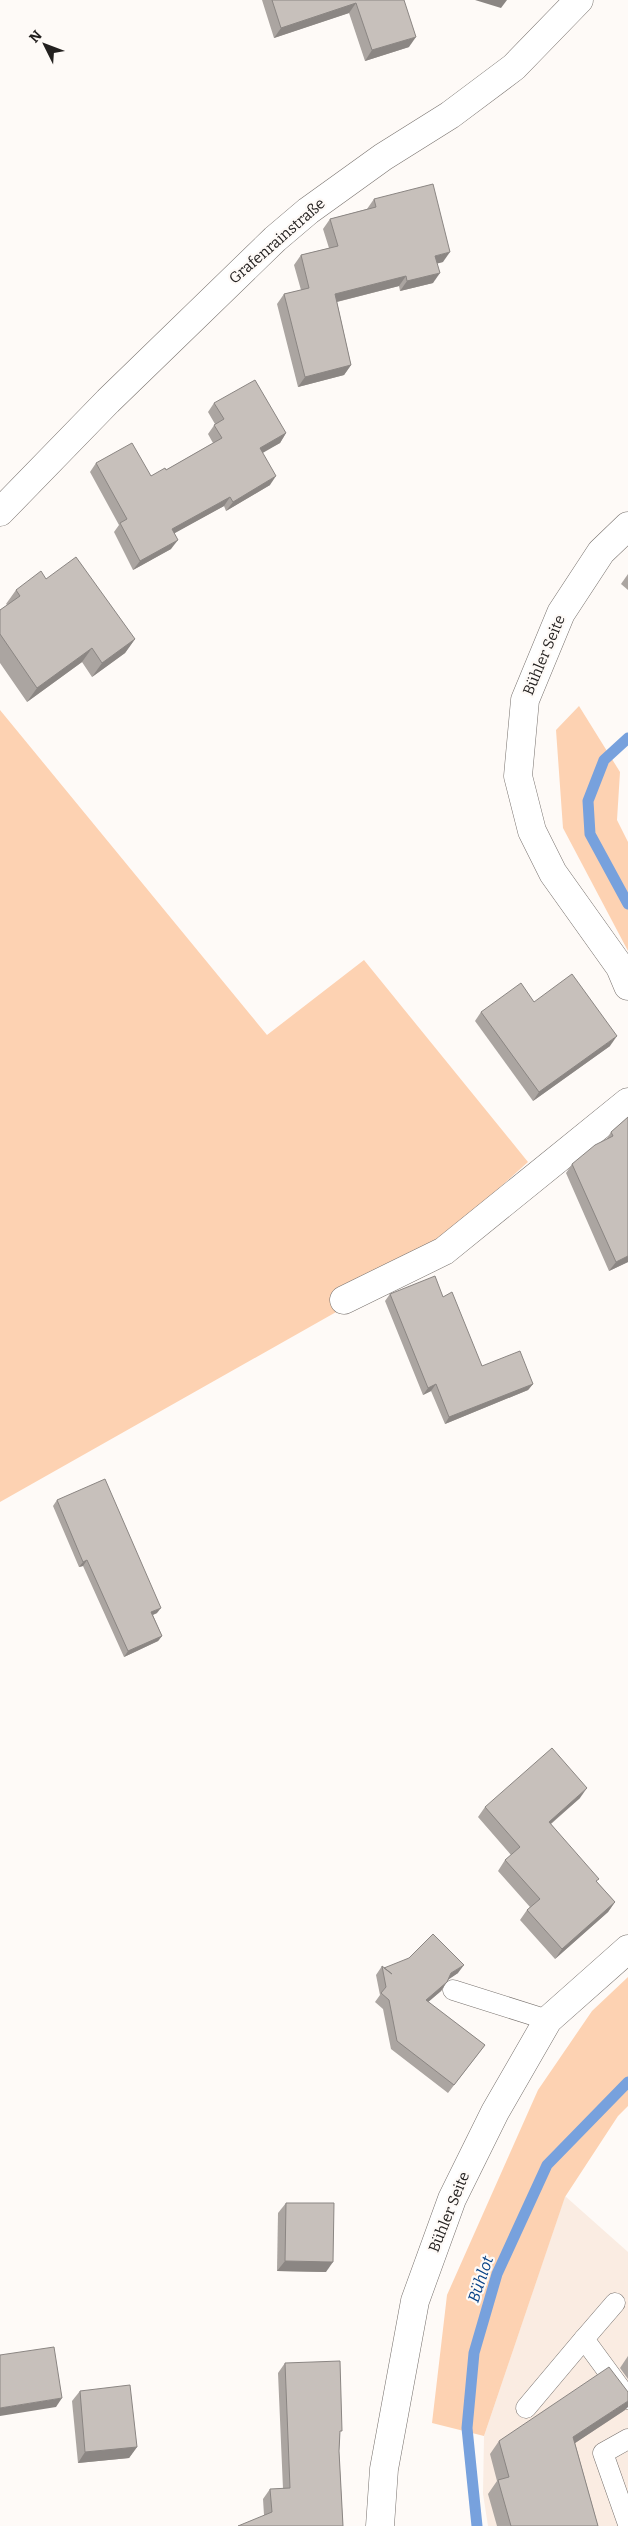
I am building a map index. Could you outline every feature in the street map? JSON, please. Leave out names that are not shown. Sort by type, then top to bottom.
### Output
[{"type":"street","name":"Grafenrainstraße","points":[[0,512],[108,401],[275,239],[308,211],[383,157],[450,115],[514,67],[579,0]]},
{"type":"street","name":"Bühler Seite","points":[[628,526],[601,552],[561,613],[525,700],[518,776],[532,831],[553,873],[620,967],[628,986]]},
{"type":"street","points":[[344,1300],[444,1251],[628,1102]]},
{"type":"street","name":"Bühler Seite","points":[[380,2526],[384,2470],[415,2301],[452,2199],[495,2112],[548,2020],[628,1949]]},
{"type":"lane","points":[[453,1990],[548,2020]]},
{"type":"lane","points":[[526,2408],[615,2303]]},
{"type":"lane","points":[[584,2339],[628,2399]]},
{"type":"lane","points":[[628,2439],[603,2453],[628,2524]]},
{"type":"shaded area","points":[[579,706],[620,772],[617,820],[628,842],[628,951],[563,828],[556,730]]},
{"type":"shaded area","points":[[0,710],[267,1035],[364,960],[528,1162],[438,1243],[444,1251],[0,1502]]},
{"type":"shaded area","points":[[628,1977],[628,2106],[618,2116],[565,2197],[484,2436],[432,2423],[447,2295],[538,2090],[592,2011]]},
{"type":"shaded area","points":[[565,2196],[628,2252],[628,2526],[488,2526],[483,2494],[484,2436]]},
{"type":"building","points":[[272,0],[404,0],[416,37],[372,50],[356,3],[281,28]]},
{"type":"building","points":[[433,184],[450,252],[435,256],[440,273],[407,281],[406,276],[335,294],[351,365],[305,377],[284,294],[309,288],[301,255],[338,246],[330,219],[376,207],[374,199]]},
{"type":"building","points":[[255,380],[286,433],[260,448],[276,476],[233,502],[230,497],[172,529],[178,540],[140,561],[120,523],[127,519],[96,463],[132,443],[151,476],[165,468],[166,470],[222,438],[214,425],[224,419],[214,403]]},
{"type":"building","points":[[76,557],[135,639],[102,663],[92,648],[37,688],[0,634],[0,610],[20,596],[16,590],[41,571],[46,579]]},
{"type":"building","points":[[572,974],[617,1036],[539,1092],[481,1012],[521,983],[534,1002]]},
{"type":"building","points":[[628,1117],[628,1256],[616,1262],[572,1164],[595,1145],[613,1136],[611,1132]]},
{"type":"building","points":[[435,1276],[443,1297],[452,1292],[482,1366],[520,1351],[533,1384],[449,1417],[436,1384],[428,1388],[390,1294]]},
{"type":"building","points":[[105,1479],[161,1608],[151,1612],[162,1636],[128,1651],[87,1560],[83,1562],[57,1500]]},
{"type":"building","points":[[552,1748],[587,1788],[549,1822],[599,1879],[596,1881],[615,1902],[562,1949],[527,1910],[540,1899],[505,1860],[520,1847],[485,1807]]},
{"type":"building","points":[[433,1934],[464,1965],[451,1973],[447,1982],[426,2000],[485,2045],[454,2085],[397,2041],[389,2000],[381,1993],[386,1987],[382,1966],[384,1968],[409,1958]]},
{"type":"building","points":[[286,2203],[334,2203],[333,2262],[285,2261]]},
{"type":"building","points":[[54,2347],[62,2398],[0,2408],[0,2355]]},
{"type":"building","points":[[340,2361],[342,2431],[340,2431],[339,2451],[343,2526],[238,2526],[272,2512],[270,2489],[290,2488],[285,2363]]},
{"type":"building","points":[[609,2367],[628,2392],[628,2401],[573,2437],[598,2526],[511,2526],[498,2480],[509,2477],[499,2441]]},
{"type":"building","points":[[130,2385],[137,2447],[85,2452],[80,2391]]},
{"type":"waterway","name":"Bühlot","points":[[628,738],[604,760],[588,801],[590,834],[628,904]]},
{"type":"waterway","name":"Bühlot","points":[[477,2526],[467,2428],[474,2353],[497,2274],[547,2165],[628,2082]]}]
